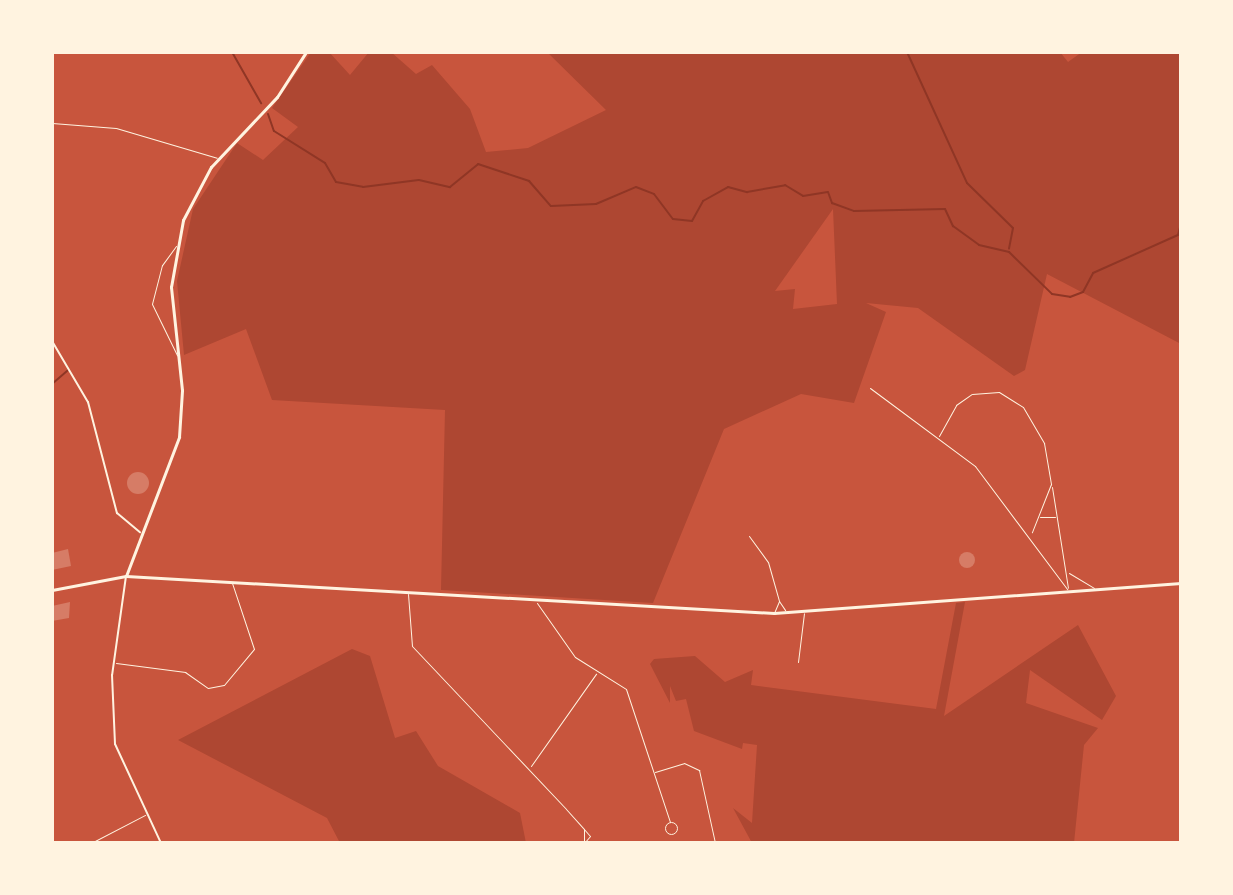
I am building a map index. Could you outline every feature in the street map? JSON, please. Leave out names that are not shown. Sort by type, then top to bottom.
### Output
[{"type":"main road","points":[[161,843],[116,750],[114,663],[126,576],[141,533],[176,454],[178,357],[171,296],[176,246],[218,158],[277,97],[306,52]]},
{"type":"main road","points":[[52,341],[90,406],[117,513],[141,533]]},
{"type":"main road","points":[[52,590],[126,576],[774,613],[1181,583]]},
{"type":"street","points":[[52,123],[116,128],[218,158]]},
{"type":"street","points":[[176,246],[162,265],[152,304],[178,357]]},
{"type":"street","points":[[870,388],[975,466],[1031,534],[1069,591]]},
{"type":"street","points":[[938,438],[962,400],[1004,393],[1038,429],[1058,517],[1069,591]]},
{"type":"street","points":[[1031,534],[1051,484]]},
{"type":"street","points":[[1039,517],[1058,517]]},
{"type":"street","points":[[749,536],[768,562],[785,612]]},
{"type":"street","points":[[1057,570],[1066,569],[1096,589]]},
{"type":"street","points":[[114,663],[183,671],[208,688],[224,685],[254,649],[232,581]]},
{"type":"street","points":[[408,592],[412,646],[584,829]]},
{"type":"street","points":[[536,599],[541,616],[596,674],[626,689],[670,822]]},
{"type":"street","points":[[774,613],[779,601]]},
{"type":"street","points":[[798,662],[804,611]]},
{"type":"street","points":[[529,769],[576,691],[596,674]]},
{"type":"street","points":[[653,773],[684,763],[699,770],[701,809],[715,843]]},
{"type":"street","points":[[91,843],[145,815]]},
{"type":"shaded area","points":[[311,52],[329,52],[350,75],[369,52],[391,52],[416,74],[432,65],[470,109],[486,152],[528,148],[606,110],[547,52],[1060,52],[1068,62],[1082,52],[1181,52],[1181,344],[1047,274],[1025,370],[1014,376],[918,308],[866,303],[886,312],[854,403],[801,394],[724,429],[653,603],[441,590],[445,410],[272,400],[246,329],[184,355],[177,281],[193,209],[237,143],[263,160],[298,127],[272,108]],"holes":[[[833,209],[837,304],[793,309],[795,289],[775,291]]]},
{"type":"shaded area","points":[[965,602],[944,716],[1078,625],[1116,696],[1102,720],[1030,670],[1026,703],[1098,728],[1084,745],[1074,843],[752,843],[733,808],[752,823],[757,745],[743,743],[742,749],[694,731],[686,699],[676,701],[670,686],[670,703],[650,664],[654,659],[695,656],[725,682],[753,670],[751,685],[936,709],[956,603]]},
{"type":"shaded area","points":[[352,649],[370,656],[395,738],[416,731],[438,766],[520,813],[526,843],[340,843],[327,818],[178,740]]},
{"type":"building","points":[[138,472],[146,475],[149,483],[146,491],[138,494],[130,491],[127,483],[130,475]]},
{"type":"building","points":[[68,549],[71,566],[52,570],[52,553]]},
{"type":"building","points":[[967,552],[973,554],[973,566],[967,568],[961,566],[959,560],[961,554]]},
{"type":"building","points":[[70,602],[69,618],[52,621],[52,606]]},
{"type":"waterway","points":[[232,52],[261,103]]},
{"type":"waterway","points":[[907,52],[967,183],[1013,228],[1009,249]]},
{"type":"waterway","points":[[268,114],[274,131],[325,163],[336,182],[363,187],[419,180],[450,187],[478,164],[529,181],[551,206],[596,204],[636,187],[654,194],[673,219],[692,221],[703,201],[728,187],[747,192],[785,185],[803,196],[828,192],[832,203],[854,211],[945,209],[953,226],[979,245],[1009,252],[1052,294],[1070,297],[1083,292],[1093,273],[1178,235],[1181,224]]},
{"type":"waterway","points":[[52,384],[68,370]]}]
